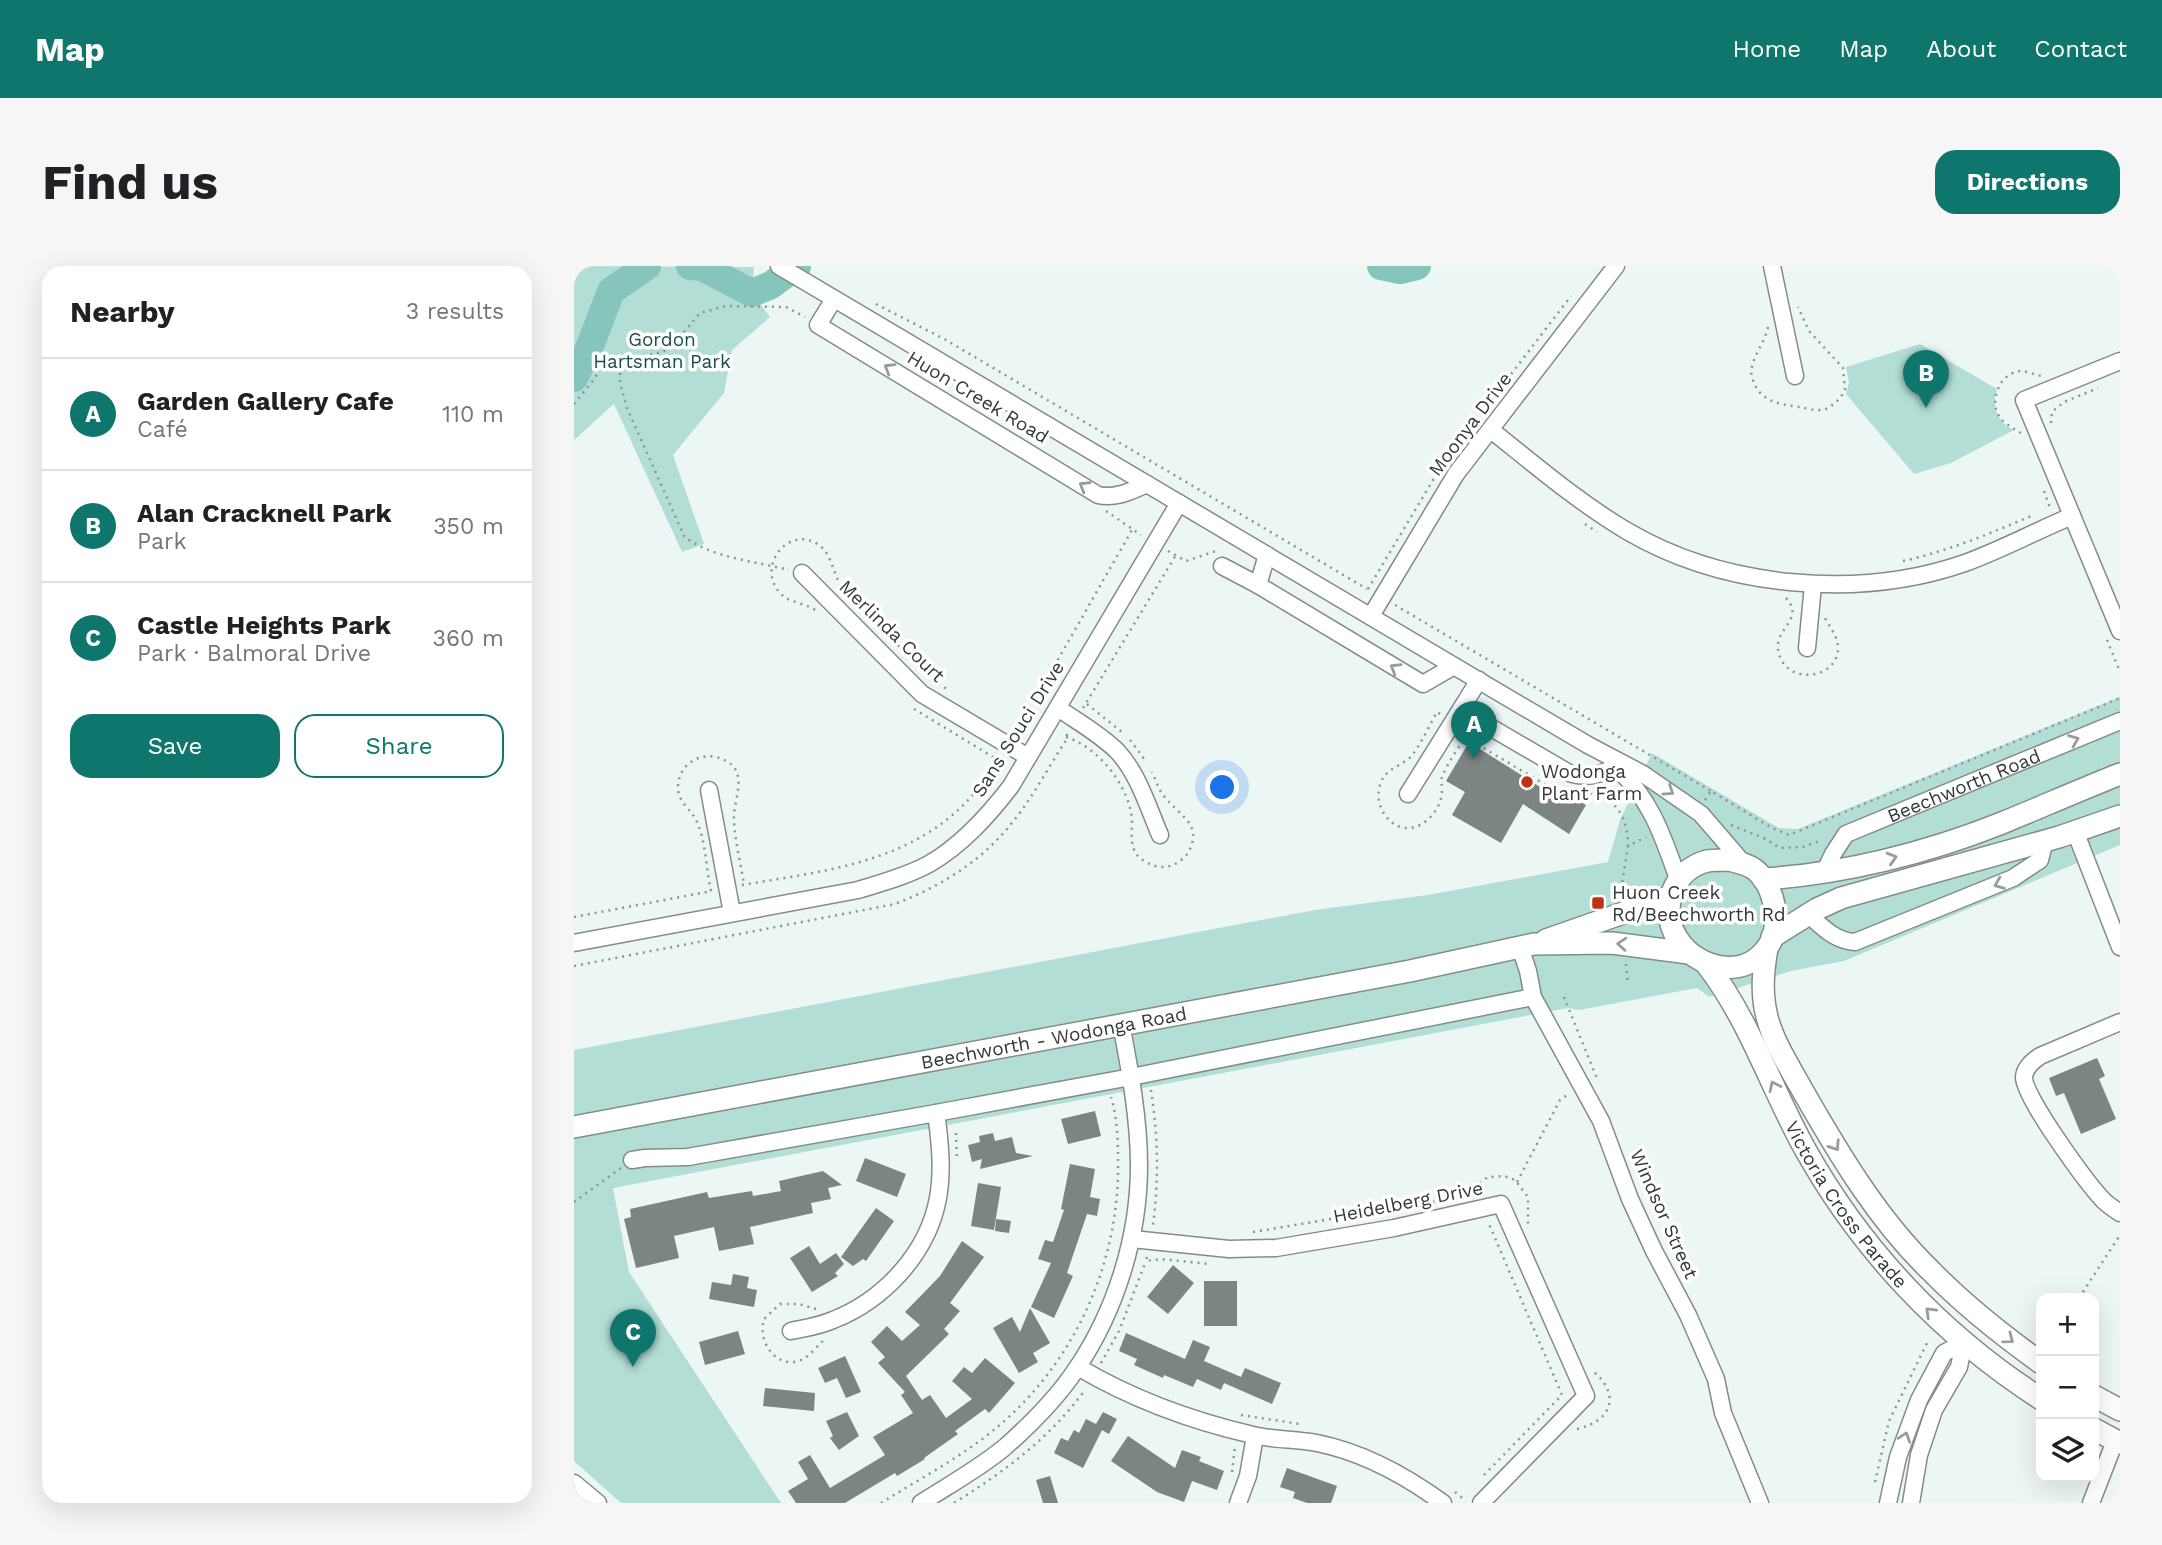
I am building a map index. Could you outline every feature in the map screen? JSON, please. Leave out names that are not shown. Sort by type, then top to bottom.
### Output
[{"type":"main road","points":[[1763,880],[1799,877],[1882,861],[1999,824],[2120,774]]},
{"type":"main road","points":[[1770,943],[1774,923],[1772,897],[1754,869],[1729,860],[1707,861],[1692,868],[1674,888],[1668,913],[1671,928],[1698,959],[1731,967],[1757,958],[1770,943],[1808,914],[1829,902],[2120,816]]},
{"type":"main road","name":"Beechworth - Wodonga Road","points":[[574,1127],[1386,975],[1527,946],[1624,911],[1674,888]]},
{"type":"main road","name":"Victoria Cross Parade","points":[[1770,943],[1762,988],[1768,1018],[1780,1050],[1825,1130],[1898,1236],[1977,1315],[2036,1359]]},
{"type":"main road","name":"Beechworth - Wodonga Road","points":[[1527,946],[1630,944],[1698,959]]},
{"type":"main road","name":"Victoria Cross Parade","points":[[1698,959],[1732,1002],[1805,1149],[1852,1223],[1900,1282],[1929,1312],[1964,1342],[2036,1395]]},
{"type":"main road","points":[[1964,1342],[1977,1315]]},
{"type":"main road","points":[[2099,1399],[2120,1410]]},
{"type":"main road","points":[[2099,1432],[2118,1442]]},
{"type":"street","name":"Huon Creek Road","points":[[779,266],[1588,745],[1643,774],[1709,823],[1744,864]]},
{"type":"street","name":"Moonya Drive","points":[[1371,616],[1457,474],[1616,266]]},
{"type":"street","points":[[1772,266],[1795,376]]},
{"type":"street","points":[[818,325],[834,299]]},
{"type":"street","name":"Huon Creek Road","points":[[818,325],[1098,495],[1124,494],[1147,484]]},
{"type":"street","points":[[2112,633],[2059,515],[2025,400],[2120,361]]},
{"type":"street","points":[[1491,430],[1588,506],[1629,532],[1670,553],[1812,592],[1878,582],[1964,563],[2059,515]]},
{"type":"street","name":"Sans Souci Drive","points":[[574,943],[858,890],[929,864],[988,816],[1011,786],[1179,503]]},
{"type":"street","points":[[1258,585],[1267,555]]},
{"type":"street","points":[[1222,566],[1423,684],[1454,666]]},
{"type":"street","name":"Merlinda Court","points":[[802,573],[922,694],[1028,757]]},
{"type":"street","points":[[1807,648],[1812,592]]},
{"type":"street","points":[[1408,794],[1479,680]]},
{"type":"street","points":[[1058,708],[1101,737],[1119,753],[1134,776],[1160,835]]},
{"type":"street","points":[[1458,715],[1582,778],[1596,776],[1616,767]]},
{"type":"street","name":"Beechworth Road","points":[[1846,834],[2120,721]]},
{"type":"street","name":"Huon Creek Road","points":[[1588,745],[1638,789],[1659,830],[1674,888]]},
{"type":"street","points":[[709,790],[732,913]]},
{"type":"street","points":[[2075,831],[2120,947]]},
{"type":"street","points":[[1825,871],[1846,834]]},
{"type":"street","points":[[1808,914],[1828,933],[1855,942],[2013,878],[2040,859],[2045,840]]},
{"type":"street","name":"Windsor Street","points":[[1527,946],[1533,996],[1601,1121],[1630,1199],[1688,1315],[1716,1379],[1723,1413],[1760,1503]]},
{"type":"street","points":[[632,1160],[688,1157],[936,1113],[1131,1077],[1533,996]]},
{"type":"street","points":[[2120,1021],[2040,1056],[2032,1061],[2024,1078],[2031,1098],[2082,1175],[2104,1201],[2120,1213]]},
{"type":"street","points":[[921,1503],[1003,1448],[1066,1384],[1099,1331],[1132,1239],[1139,1167],[1131,1077],[1121,1024]]},
{"type":"street","points":[[791,1331],[832,1321],[854,1310],[876,1296],[914,1257],[933,1218],[938,1198],[941,1158],[936,1113]]},
{"type":"street","name":"Heidelberg Drive","points":[[1132,1239],[1149,1243],[1229,1249],[1276,1248],[1394,1228],[1501,1204],[1507,1218]]},
{"type":"street","points":[[1481,1503],[1586,1396],[1507,1218]]},
{"type":"street","points":[[1888,1503],[1898,1457],[1919,1400],[1944,1353],[1964,1342]]},
{"type":"street","points":[[1911,1503],[1919,1455],[1937,1403],[1959,1367],[1964,1342]]},
{"type":"street","points":[[1078,1367],[1186,1417],[1255,1436],[1318,1443],[1345,1452],[1416,1484],[1443,1503]]},
{"type":"street","points":[[1238,1503],[1248,1475],[1255,1436]]},
{"type":"street","points":[[2091,1503],[2118,1442]]},
{"type":"street","points":[[574,1483],[598,1503]]},
{"type":"path","points":[[875,303],[946,340],[1367,589]]},
{"type":"path","points":[[574,404],[595,378],[602,364],[663,352],[700,313],[726,306],[786,307],[818,325]]},
{"type":"path","points":[[620,359],[620,383],[628,408],[684,536],[710,550],[802,573]]},
{"type":"path","points":[[2052,427],[2050,416],[2057,407],[2109,384]]},
{"type":"path","points":[[1896,562],[1969,542],[2038,513]]},
{"type":"path","points":[[1582,522],[1603,535]]},
{"type":"path","points":[[574,917],[848,866],[874,859],[912,843],[955,813],[970,798],[1009,744],[1132,530]]},
{"type":"path","points":[[574,967],[895,904],[915,896],[970,864],[1010,826],[1065,742],[1074,719],[1087,704],[1175,555]]},
{"type":"path","points":[[1776,597],[1812,592]]},
{"type":"path","points":[[1395,605],[1772,828],[1789,835],[2120,698]]},
{"type":"path","points":[[2112,633],[2120,672]]},
{"type":"path","points":[[1437,712],[1458,715],[1465,737],[1441,777],[1441,802],[1431,817],[1413,827],[1400,827],[1386,818],[1380,808],[1378,795],[1383,778],[1388,771],[1413,754],[1437,712]]},
{"type":"path","points":[[1465,737],[1562,794],[1590,794],[1611,801],[1625,817],[1628,829],[1622,884],[1624,911]]},
{"type":"path","points":[[1693,809],[1707,799],[1711,791]]},
{"type":"path","points":[[1709,823],[1731,825],[1766,839],[1780,848],[1803,847],[1846,834]]},
{"type":"path","points":[[1628,846],[1659,830]]},
{"type":"path","points":[[1628,985],[1625,956],[1630,944]]},
{"type":"path","points":[[1517,1182],[1560,1100],[1582,1085]]},
{"type":"path","points":[[881,1503],[975,1444],[1001,1424],[1044,1378],[1074,1334],[1088,1307],[1107,1257],[1119,1192],[1116,1130],[1111,1097]]},
{"type":"path","points":[[955,1126],[957,1167]]},
{"type":"path","points":[[574,1202],[632,1160]]},
{"type":"path","points":[[1461,1197],[1488,1177],[1504,1176],[1517,1182],[1528,1197],[1527,1220],[1530,1233]]},
{"type":"path","points":[[1253,1232],[1448,1199]]},
{"type":"path","points":[[1481,1479],[1562,1395],[1489,1223],[1507,1218]]},
{"type":"path","points":[[1153,1225],[1146,1261],[1161,1259],[1212,1264]]},
{"type":"path","points":[[2082,1293],[2120,1235]]},
{"type":"path","points":[[822,1308],[780,1304],[764,1319],[762,1336],[769,1351],[792,1362],[809,1356],[825,1340],[831,1338]]},
{"type":"path","points":[[1571,1431],[1594,1424],[1604,1416],[1608,1406],[1607,1387],[1596,1374],[1586,1368]]},
{"type":"green space","name":"Gordon Hartsman Park","points":[[574,266],[754,267],[752,293],[770,317],[732,350],[724,393],[673,455],[704,544],[682,552],[614,404],[574,440]]},
{"type":"green space","points":[[1920,344],[1997,389],[1997,413],[2003,423],[2014,430],[1951,463],[1914,474],[1846,394],[1849,383],[1846,367]]},
{"type":"green space","points":[[2120,697],[2120,845],[1844,961],[1791,971],[1709,997],[1697,988],[1579,1010],[1568,1008],[613,1188],[629,1272],[781,1503],[621,1503],[574,1461],[574,1050],[1315,910],[1428,895],[1608,862],[1620,820],[1652,753],[1779,828],[1798,829]]},
{"type":"building","points":[[1469,742],[1559,799],[1573,797],[1586,805],[1569,834],[1523,804],[1501,843],[1452,815],[1465,792],[1446,781]]},
{"type":"building","points":[[2097,1058],[2105,1076],[2099,1079],[2116,1119],[2081,1134],[2064,1093],[2056,1096],[2049,1078]]},
{"type":"building","points":[[1095,1111],[1101,1136],[1068,1144],[1061,1119]]},
{"type":"building","points":[[993,1133],[995,1141],[1012,1137],[1016,1153],[1033,1156],[980,1169],[982,1159],[972,1162],[968,1145],[980,1142],[979,1136]]},
{"type":"building","points":[[865,1158],[906,1174],[897,1197],[856,1181]]},
{"type":"building","points":[[1070,1164],[1095,1169],[1090,1197],[1100,1199],[1097,1216],[1087,1214],[1067,1273],[1073,1276],[1054,1318],[1031,1307],[1051,1263],[1038,1259],[1045,1240],[1053,1242],[1064,1210],[1061,1209]]},
{"type":"building","points":[[823,1171],[842,1185],[828,1188],[831,1199],[811,1203],[813,1213],[750,1227],[754,1244],[719,1251],[714,1227],[674,1236],[679,1258],[636,1268],[624,1219],[631,1217],[630,1209],[707,1192],[709,1198],[752,1191],[753,1196],[781,1191],[779,1181]]},
{"type":"building","points":[[978,1183],[1001,1187],[994,1230],[971,1226]]},
{"type":"building","points":[[876,1208],[894,1221],[866,1261],[863,1259],[853,1266],[841,1257]]},
{"type":"building","points":[[996,1219],[1011,1221],[1009,1233],[995,1231]]},
{"type":"building","points":[[962,1241],[984,1257],[950,1303],[960,1311],[944,1329],[949,1334],[906,1376],[922,1400],[930,1395],[946,1418],[972,1399],[952,1381],[964,1367],[972,1373],[985,1358],[1015,1383],[989,1413],[985,1409],[955,1431],[958,1434],[897,1476],[895,1473],[845,1503],[796,1503],[788,1491],[808,1479],[798,1462],[810,1455],[830,1488],[885,1455],[873,1437],[913,1413],[901,1395],[905,1392],[878,1363],[885,1357],[871,1342],[887,1326],[902,1341],[920,1325],[905,1312],[940,1276]]},
{"type":"building","points":[[809,1246],[820,1264],[836,1253],[844,1264],[835,1273],[838,1276],[812,1292],[790,1258]]},
{"type":"building","points":[[1173,1265],[1194,1283],[1168,1314],[1147,1297]]},
{"type":"building","points":[[733,1274],[749,1277],[747,1288],[757,1290],[754,1307],[709,1299],[712,1282],[731,1285]]},
{"type":"building","points":[[1204,1281],[1237,1281],[1237,1326],[1204,1326]]},
{"type":"building","points":[[1030,1308],[1050,1343],[1033,1353],[1038,1362],[1019,1373],[993,1328],[1012,1317],[1020,1332]]},
{"type":"building","points":[[738,1331],[745,1354],[705,1365],[699,1342]]},
{"type":"building","points":[[1126,1333],[1185,1359],[1193,1340],[1210,1347],[1204,1361],[1241,1377],[1245,1368],[1281,1383],[1272,1404],[1224,1383],[1221,1390],[1197,1379],[1193,1387],[1164,1375],[1163,1378],[1134,1365],[1137,1359],[1119,1351]]},
{"type":"building","points":[[845,1356],[861,1392],[846,1398],[837,1378],[825,1383],[818,1368]]},
{"type":"building","points":[[765,1388],[815,1393],[814,1411],[763,1406]]},
{"type":"building","points":[[847,1412],[859,1436],[839,1450],[830,1438],[833,1436],[826,1421]]},
{"type":"building","points":[[1103,1412],[1117,1419],[1109,1434],[1102,1430],[1083,1468],[1054,1453],[1061,1438],[1068,1441],[1074,1430],[1079,1433],[1086,1419],[1096,1424]]},
{"type":"building","points":[[1128,1436],[1175,1468],[1182,1450],[1201,1457],[1199,1461],[1224,1471],[1217,1490],[1192,1481],[1184,1502],[1157,1492],[1111,1461]]},
{"type":"building","points":[[1287,1468],[1337,1486],[1331,1503],[1307,1503],[1293,1498],[1295,1492],[1280,1487]]},
{"type":"building","points":[[1050,1476],[1058,1503],[1043,1503],[1036,1480]]},
{"type":"waterway","points":[[574,378],[590,346],[611,291],[647,266]]},
{"type":"waterway","points":[[690,266],[702,267],[752,293],[771,285],[797,266]]},
{"type":"waterway","points":[[1381,266],[1400,270],[1417,266]]},
{"type":"place","name":"Alan Cracknell Park","points":[[1926,408]]},
{"type":"place","name":"Garden Gallery Cafe","points":[[1474,759]]},
{"type":"place","name":"Wodonga Plant Farm","points":[[1527,782]]},
{"type":"place","name":"Huon Creek Rd/Beechworth Rd","points":[[1598,903]]},
{"type":"place","name":"Castle Heights Park","points":[[633,1367]]}]
